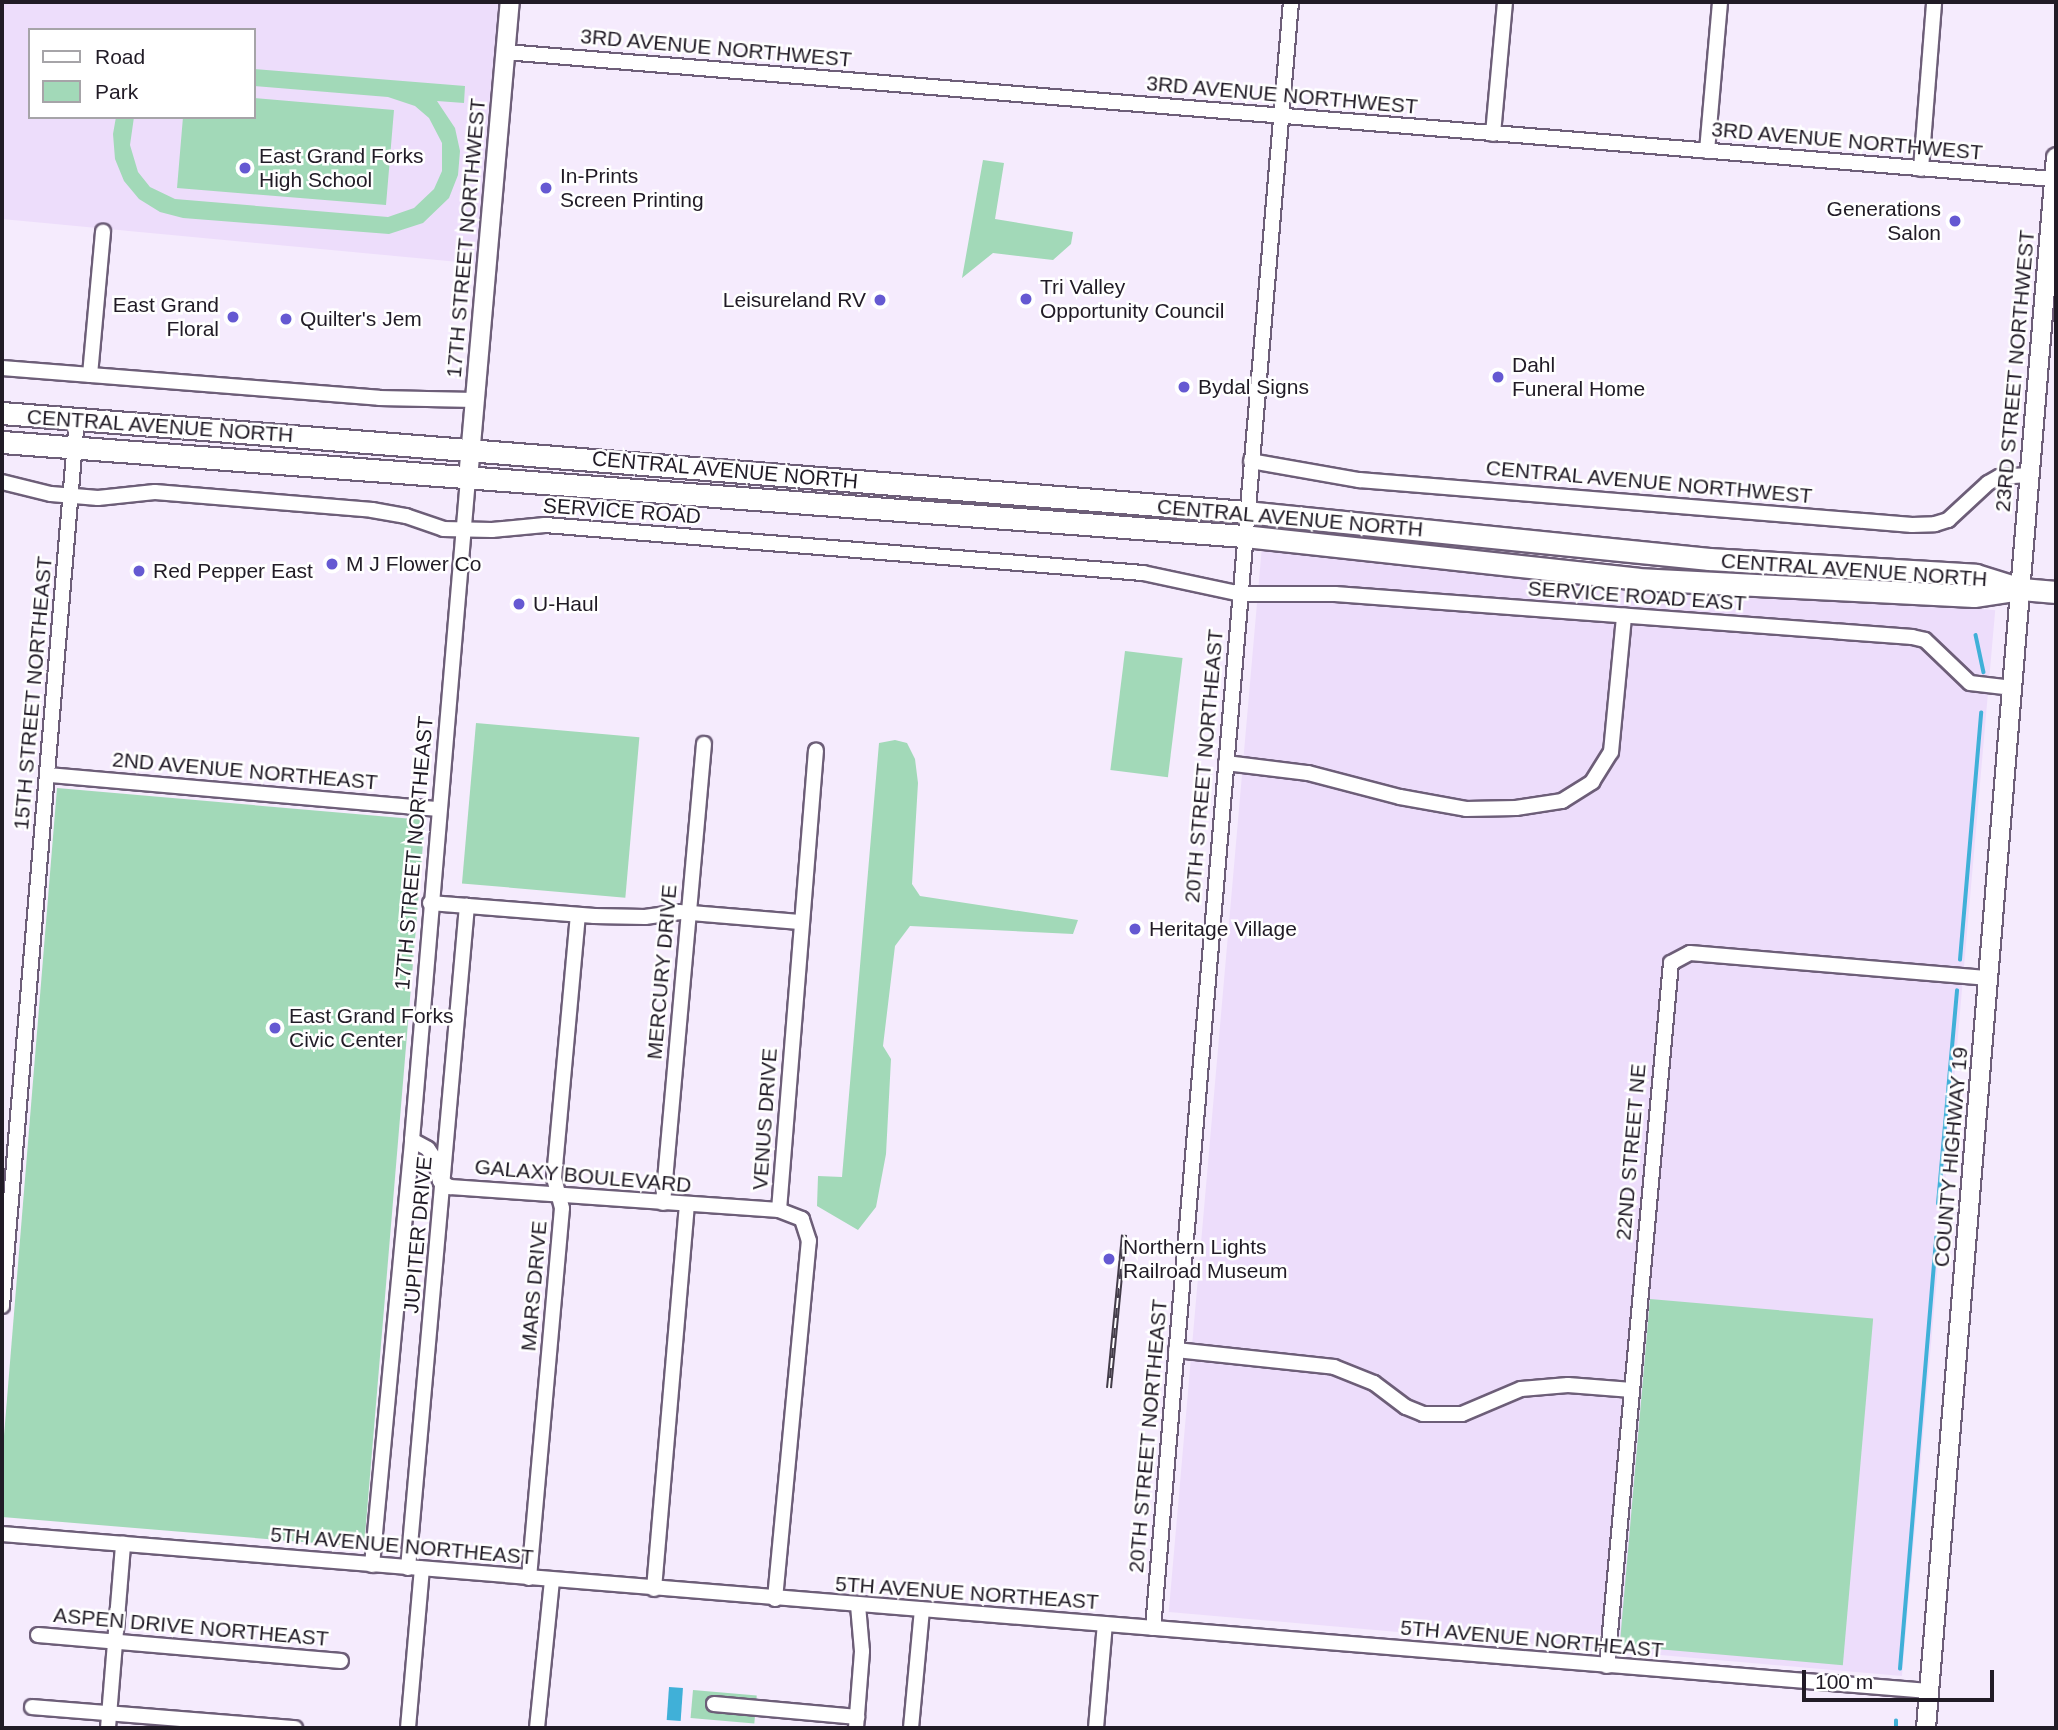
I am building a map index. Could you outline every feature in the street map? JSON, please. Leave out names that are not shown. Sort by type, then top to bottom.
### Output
[{"type":"main road","name":"CENTRAL AVENUE NORTH","points":[[2,413],[1246,512],[1709,559],[1976,575],[2021,589]]},
{"type":"main road","name":"CENTRAL AVENUE NORTH","points":[[2,442],[1244,536],[1637,579],[1974,596],[2021,589]]},
{"type":"main road","points":[[2021,589],[2056,592]]},
{"type":"street","name":"17TH STREET NORTHWEST","points":[[468,479],[510,2]]},
{"type":"street","name":"20TH STREET NORTHEAST","points":[[1153,1628],[1291,2]]},
{"type":"street","points":[[1493,134],[1505,2]]},
{"type":"street","points":[[1707,151],[1720,2]]},
{"type":"street","points":[[1921,169],[1934,2]]},
{"type":"street","name":"3RD AVENUE NORTHWEST","points":[[505,52],[2054,179]]},
{"type":"street","name":"23RD STREET NORTHWEST","points":[[2021,589],[2028,475],[2056,157]]},
{"type":"street","points":[[90,375],[103,232]]},
{"type":"street","points":[[2,368],[379,398],[475,400]]},
{"type":"street","name":"15TH STREET NORTHEAST","points":[[2,1306],[7,1183],[49,775],[76,419]]},
{"type":"street","name":"CENTRAL AVENUE NORTHWEST","points":[[1251,461],[1359,480],[1912,525],[1935,524],[1948,520],[1988,483],[1999,477],[2028,475]]},
{"type":"street","name":"17TH STREET NORTHEAST","points":[[372,1565],[412,1140],[438,808],[468,479]]},
{"type":"street","name":"SERVICE ROAD","points":[[2,482],[70,496],[98,498],[155,492],[345,508],[406,516],[434,528],[463,530],[545,525],[1143,573],[1241,594]]},
{"type":"street","name":"COUNTY HIGHWAY 19","points":[[1926,1728],[2021,589]]},
{"type":"street","name":"SERVICE ROAD EAST","points":[[1241,594],[1335,594],[1912,637],[1925,640],[1970,683],[2013,688]]},
{"type":"street","points":[[1226,763],[1308,773],[1400,797],[1466,809],[1516,808],[1562,801],[1592,782],[1611,752],[1624,616]]},
{"type":"street","name":"MERCURY DRIVE","points":[[663,1203],[704,744]]},
{"type":"street","name":"VENUS DRIVE","points":[[775,1599],[809,1241],[802,1219],[779,1210],[800,922],[816,750]]},
{"type":"street","name":"2ND AVENUE NORTHEAST","points":[[49,775],[438,808]]},
{"type":"street","points":[[430,903],[578,915],[645,917],[671,912],[800,922]]},
{"type":"street","name":"JUPITER DRIVE","points":[[408,1728],[415,1568],[467,906]]},
{"type":"street","name":"MARS DRIVE","points":[[530,1578],[562,1208],[554,1178],[578,915]]},
{"type":"street","name":"22ND STREET NE","points":[[1607,1666],[1671,963],[1690,953],[1989,978]]},
{"type":"street","name":"GALAXY BOULEVARD","points":[[412,1140],[433,1155],[443,1185],[779,1210]]},
{"type":"street","points":[[654,1589],[687,1205]]},
{"type":"street","points":[[1176,1350],[1334,1367],[1374,1383],[1406,1407],[1423,1414],[1462,1414],[1521,1388],[1568,1385],[1632,1390]]},
{"type":"street","name":"5TH AVENUE NORTHEAST","points":[[2,1534],[1929,1691]]},
{"type":"street","points":[[109,1721],[123,1544]]},
{"type":"street","points":[[537,1728],[552,1580]]},
{"type":"street","points":[[714,1704],[857,1722],[862,1651],[858,1605]]},
{"type":"street","points":[[911,1728],[922,1610]]},
{"type":"street","points":[[1096,1728],[1105,1624]]},
{"type":"street","name":"ASPEN DRIVE NORTHEAST","points":[[38,1635],[341,1661]]},
{"type":"street","points":[[32,1706],[109,1721],[295,1728]]},
{"type":"shaded area","name":"East Grand Forks High School","points":[[2,2],[504,2],[480,264],[2,219]]},
{"type":"shaded area","points":[[1262,546],[1995,610],[1902,1676],[1169,1612]]},
{"type":"green space","points":[[256,69],[465,86],[464,103],[437,101],[455,128],[460,151],[458,175],[449,198],[423,223],[389,234],[183,218],[160,212],[139,199],[124,181],[115,159],[113,134],[116,119],[134,119],[130,145],[138,172],[150,187],[175,199],[388,217],[414,208],[434,189],[442,171],[442,143],[429,118],[415,106],[388,97],[256,86]]},
{"type":"green space","points":[[256,98],[394,110],[386,205],[177,188],[183,119],[256,119]]},
{"type":"green space","points":[[983,160],[1004,163],[995,219],[1073,232],[1071,244],[1053,260],[993,253],[962,278]]},
{"type":"green space","points":[[1125,651],[1183,658],[1168,777],[1110,770]]},
{"type":"green space","points":[[476,723],[639,737],[625,898],[462,883]]},
{"type":"green space","points":[[895,740],[907,743],[915,759],[918,783],[912,884],[920,896],[1078,920],[1073,934],[910,926],[895,946],[883,1046],[891,1059],[886,1154],[876,1207],[858,1230],[817,1206],[818,1176],[842,1177],[879,743]]},
{"type":"green space","points":[[57,788],[425,820],[364,1547],[2,1517],[2,1460]]},
{"type":"green space","points":[[1650,1299],[1873,1319],[1843,1665],[1620,1646]]},
{"type":"green space","points":[[693,1690],[757,1696],[754,1723],[691,1718]]},
{"type":"water","points":[[669,1687],[683,1688],[681,1721],[667,1720]]},
{"type":"waterway","points":[[1976,635],[1984,672]]},
{"type":"waterway","points":[[1960,960],[1981,713]]},
{"type":"waterway","points":[[1938,1204],[1957,991]]},
{"type":"waterway","points":[[1900,1669],[1936,1237]]},
{"type":"waterway","points":[[1896,1721],[1896,1728]]},
{"type":"railway","points":[[1109,1388],[1124,1235]]},
{"type":"place","name":"East Grand Forks High School","points":[[245,168]]},
{"type":"place","name":"In-Prints Screen Printing","points":[[546,188]]},
{"type":"place","name":"Generations Salon","points":[[1955,221]]},
{"type":"place","name":"Tri Valley Opportunity Council","points":[[1026,299]]},
{"type":"place","name":"Leisureland RV","points":[[880,300]]},
{"type":"place","name":"East Grand Floral","points":[[233,317]]},
{"type":"place","name":"Quilter's Jem","points":[[286,319]]},
{"type":"place","name":"Dahl Funeral Home","points":[[1498,377]]},
{"type":"place","name":"Bydal Signs","points":[[1184,387]]},
{"type":"place","name":"M J Flower Co","points":[[332,564]]},
{"type":"place","name":"Red Pepper East","points":[[139,571]]},
{"type":"place","name":"U-Haul","points":[[519,604]]},
{"type":"place","name":"Heritage Village","points":[[1135,929]]},
{"type":"place","name":"East Grand Forks Civic Center","points":[[275,1028]]},
{"type":"place","name":"Northern Lights Railroad Museum","points":[[1109,1259]]}]
